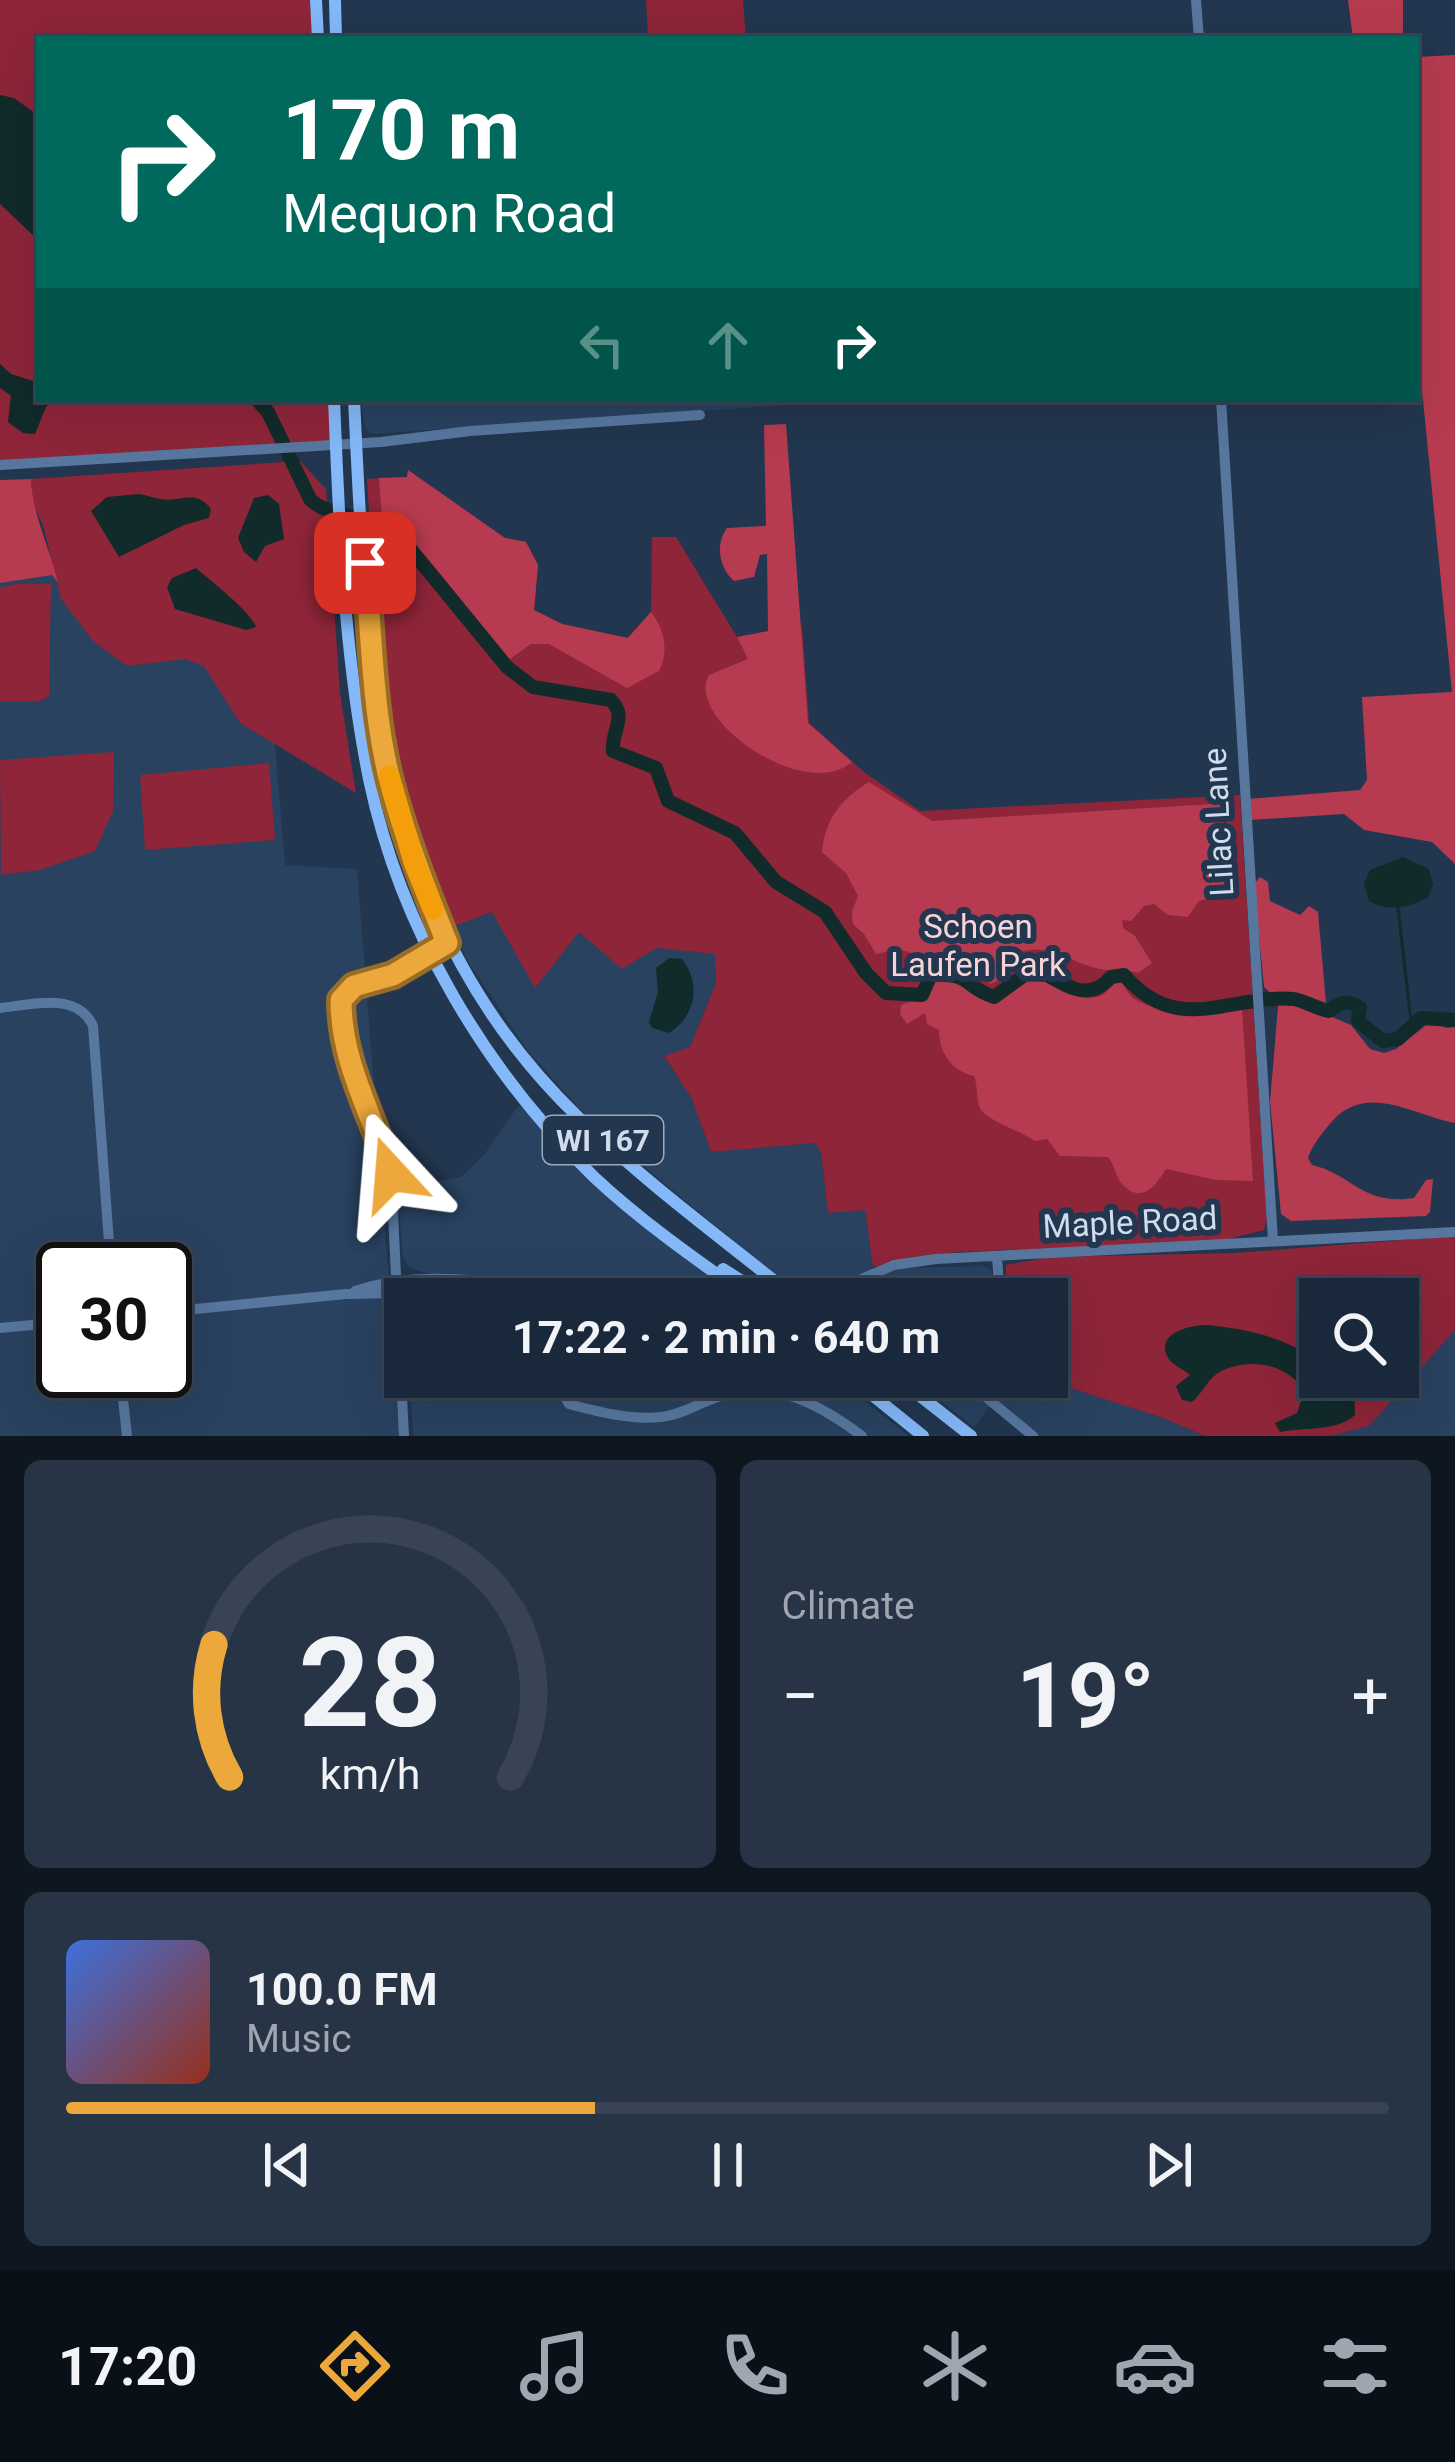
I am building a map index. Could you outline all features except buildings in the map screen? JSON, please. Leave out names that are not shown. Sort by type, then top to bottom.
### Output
[{"type":"main road","points":[[316,0],[318,36]]},
{"type":"main road","points":[[334,0],[336,36]]},
{"type":"main road","name":"WI 167","points":[[334,402],[358,713],[370,783],[414,917],[491,1055],[544,1124],[595,1177],[722,1278]]},
{"type":"main road","name":"WI 167","points":[[354,402],[379,720],[390,782],[414,862],[447,943],[530,1065],[577,1116],[771,1278]]},
{"type":"main road","points":[[699,1261],[737,1278]]},
{"type":"main road","points":[[876,1398],[923,1436]]},
{"type":"main road","points":[[915,1398],[926,1401]]},
{"type":"main road","points":[[922,1398],[970,1436]]},
{"type":"street","points":[[1196,0],[1199,36]]},
{"type":"street","name":"Lilac Lane","points":[[1221,402],[1273,1241]]},
{"type":"street","points":[[0,465],[700,415]]},
{"type":"street","points":[[397,1278],[391,1174],[378,1131],[354,1080],[341,1029],[341,1000],[354,986],[393,975],[447,943]]},
{"type":"street","points":[[0,1008],[65,1003],[79,1008],[93,1026],[109,1242]]},
{"type":"street","name":"Maple Road","points":[[866,1278],[894,1265],[1455,1232]]},
{"type":"street","points":[[380,1283],[395,1247]]},
{"type":"street","points":[[998,1257],[999,1278]]},
{"type":"street","points":[[396,1262],[430,1278]]},
{"type":"street","points":[[346,1294],[384,1284]]},
{"type":"street","points":[[192,1309],[384,1292]]},
{"type":"street","points":[[370,1295],[384,1306]]},
{"type":"street","points":[[0,1328],[36,1325]]},
{"type":"street","points":[[123,1398],[127,1436]]},
{"type":"street","points":[[403,1398],[404,1436]]},
{"type":"street","points":[[566,1398],[569,1404],[634,1418],[667,1416],[713,1398]]},
{"type":"street","points":[[799,1398],[820,1405],[862,1436]]},
{"type":"street","points":[[987,1398],[1034,1436]]},
{"type":"shaded area","points":[[0,95],[14,98],[36,114],[36,238],[0,204]]},
{"type":"shaded area","points":[[0,364],[11,374],[36,382],[36,402],[52,402],[35,434],[23,433],[8,422],[11,396],[0,388]]},
{"type":"shaded area","points":[[361,402],[784,402],[371,434],[365,428]]},
{"type":"shaded area","points":[[139,494],[199,499],[211,509],[209,518],[119,557],[91,511],[107,497]]},
{"type":"shaded area","points":[[268,495],[279,504],[284,539],[265,546],[256,562],[238,538],[254,498]]},
{"type":"shaded area","points":[[64,564],[217,654],[273,723],[285,865],[357,869],[389,1278],[384,1278],[384,1398],[398,1398],[401,1436],[0,1436],[0,568]]},
{"type":"shaded area","points":[[196,568],[239,605],[256,627],[246,630],[175,609],[167,587],[172,578]]},
{"type":"shaded area","points":[[1403,857],[1429,869],[1433,884],[1428,897],[1399,907],[1369,901],[1364,884],[1370,870]]},
{"type":"shaded area","points":[[492,912],[656,948],[716,954],[716,983],[690,1047],[664,1057],[692,1099],[711,1152],[820,1142],[828,1213],[865,1209],[873,1267],[879,1275],[905,1268],[983,1266],[991,1270],[992,1278],[779,1278],[595,1126],[528,1051],[467,960],[452,927]]},
{"type":"shaded area","points":[[669,958],[682,959],[694,989],[685,1018],[669,1033],[652,1028],[649,1022],[658,992],[656,968]]},
{"type":"shaded area","points":[[519,1105],[588,1177],[711,1278],[478,1278],[428,1274],[409,1267],[403,1257],[397,1188],[461,1177],[483,1156]]},
{"type":"shaded area","points":[[1455,1320],[1455,1436],[1330,1436],[1369,1425],[1391,1398],[1419,1398],[1419,1364]]},
{"type":"shaded area","points":[[1208,1325],[1282,1342],[1299,1351],[1299,1385],[1278,1369],[1241,1365],[1218,1373],[1192,1402],[1182,1400],[1176,1386],[1190,1375],[1169,1359],[1165,1348],[1171,1336],[1185,1328]]},
{"type":"shaded area","points":[[1068,1387],[1205,1436],[1037,1436],[994,1401],[974,1427],[937,1398],[1068,1398]]},
{"type":"shaded area","points":[[411,1398],[861,1398],[909,1436],[413,1436]]},
{"type":"shaded area","points":[[1302,1398],[1354,1398],[1355,1415],[1347,1420],[1329,1427],[1280,1432],[1275,1423],[1297,1413]]},
{"type":"green space","points":[[0,0],[310,0],[313,36],[36,36],[36,402],[334,402],[336,443],[0,465]]},
{"type":"green space","points":[[646,0],[743,0],[746,36],[648,36]]},
{"type":"green space","points":[[1348,0],[1403,0],[1403,36],[1353,36]]},
{"type":"green space","points":[[1455,55],[1455,864],[1432,842],[1364,830],[1344,814],[1250,820],[1248,799],[1360,790],[1367,780],[1362,697],[1452,692],[1419,370],[1419,57]]},
{"type":"green space","points":[[786,424],[808,723],[852,762],[831,772],[806,772],[754,750],[714,713],[706,693],[709,675],[748,659],[737,637],[768,631],[767,554],[760,555],[754,577],[734,581],[720,548],[727,528],[766,526],[764,425]]},
{"type":"green space","points":[[300,461],[326,489],[340,693],[356,793],[240,723],[204,666],[185,659],[127,666],[94,642],[61,599],[43,525],[33,504],[31,479]]},
{"type":"green space","name":"Schoen Laufen Park","points":[[408,470],[505,538],[526,542],[538,565],[534,610],[562,624],[627,638],[651,612],[652,537],[676,537],[737,637],[802,626],[809,723],[864,772],[920,811],[1240,795],[1264,1230],[1217,1242],[957,1252],[873,1267],[865,1210],[828,1213],[821,1152],[815,1143],[711,1152],[692,1099],[664,1056],[690,1047],[716,983],[715,954],[656,948],[622,969],[579,932],[535,988],[492,912],[452,927],[398,784],[382,694],[375,602],[376,591],[381,589],[379,565],[372,562],[367,479],[407,477]]},
{"type":"green space","points":[[408,470],[505,538],[526,542],[538,565],[534,610],[562,624],[628,638],[651,612],[664,641],[659,671],[627,688],[549,644],[531,644],[510,659],[505,655],[419,549],[382,518],[379,478],[407,477]]},
{"type":"green space","points":[[31,479],[58,583],[52,575],[0,583],[0,480]]},
{"type":"green space","points":[[51,584],[49,696],[40,701],[0,702],[0,588]]},
{"type":"green space","points":[[114,752],[113,811],[95,851],[40,870],[1,875],[0,760]]},
{"type":"green space","points":[[269,763],[275,840],[145,850],[140,775]]},
{"type":"green space","name":"Schoen Laufen Park","points":[[869,782],[932,821],[1229,803],[1234,892],[1199,901],[1188,917],[1168,915],[1154,904],[1144,906],[1131,921],[1122,920],[1123,928],[1135,936],[1152,963],[1138,973],[1100,969],[1039,950],[1017,953],[1000,980],[990,984],[967,968],[925,969],[919,955],[898,949],[876,954],[853,924],[858,896],[846,873],[822,852],[836,811]]},
{"type":"green space","points":[[1260,877],[1268,882],[1270,901],[1300,915],[1309,906],[1318,912],[1327,1015],[1351,1025],[1370,1049],[1384,1053],[1396,1049],[1430,1022],[1455,1027],[1455,1123],[1389,1104],[1357,1105],[1329,1125],[1308,1158],[1312,1165],[1382,1197],[1414,1198],[1426,1180],[1433,1179],[1426,1216],[1291,1221],[1281,1214],[1270,1102],[1278,1007],[1264,987],[1254,884]]},
{"type":"green space","points":[[1038,972],[1060,988],[1088,998],[1105,993],[1119,978],[1133,998],[1160,1009],[1203,1014],[1242,1008],[1253,1181],[1216,1180],[1166,1169],[1149,1190],[1131,1191],[1121,1183],[1108,1157],[1060,1156],[1047,1139],[1035,1141],[989,1117],[979,1105],[974,1076],[948,1059],[939,1030],[927,1024],[925,1013],[907,1024],[900,1014],[901,1005],[925,997],[932,978],[958,978],[987,1001],[996,1002],[1029,974]]},
{"type":"green space","points":[[1455,1236],[1455,1330],[1419,1370],[1419,1278],[1299,1278],[1299,1398],[1394,1398],[1369,1426],[1330,1436],[1205,1436],[1068,1387],[1068,1278],[1006,1278],[1006,1265],[1050,1257],[1235,1253]]},
{"type":"waterway","points":[[259,402],[310,499],[398,534],[507,667],[533,687],[611,700],[619,719],[613,751],[656,768],[668,801],[735,833],[776,882],[825,912],[866,973],[886,993],[922,995],[931,975],[944,975],[961,978],[994,997],[1034,968],[1083,990],[1124,975],[1144,994],[1185,1009],[1293,999],[1329,1011],[1348,1003],[1360,1008],[1358,1021],[1383,1041],[1398,1039],[1421,1018],[1455,1020]]},
{"type":"waterway","points":[[1398,908],[1412,1030]]},
{"type":"slow traffic","points":[[389,776],[433,909]]},
{"type":"route","points":[[365,563],[379,720],[390,782],[414,862],[447,943],[393,975],[354,986],[341,1000],[341,1029],[354,1080],[378,1131],[391,1174]]}]
